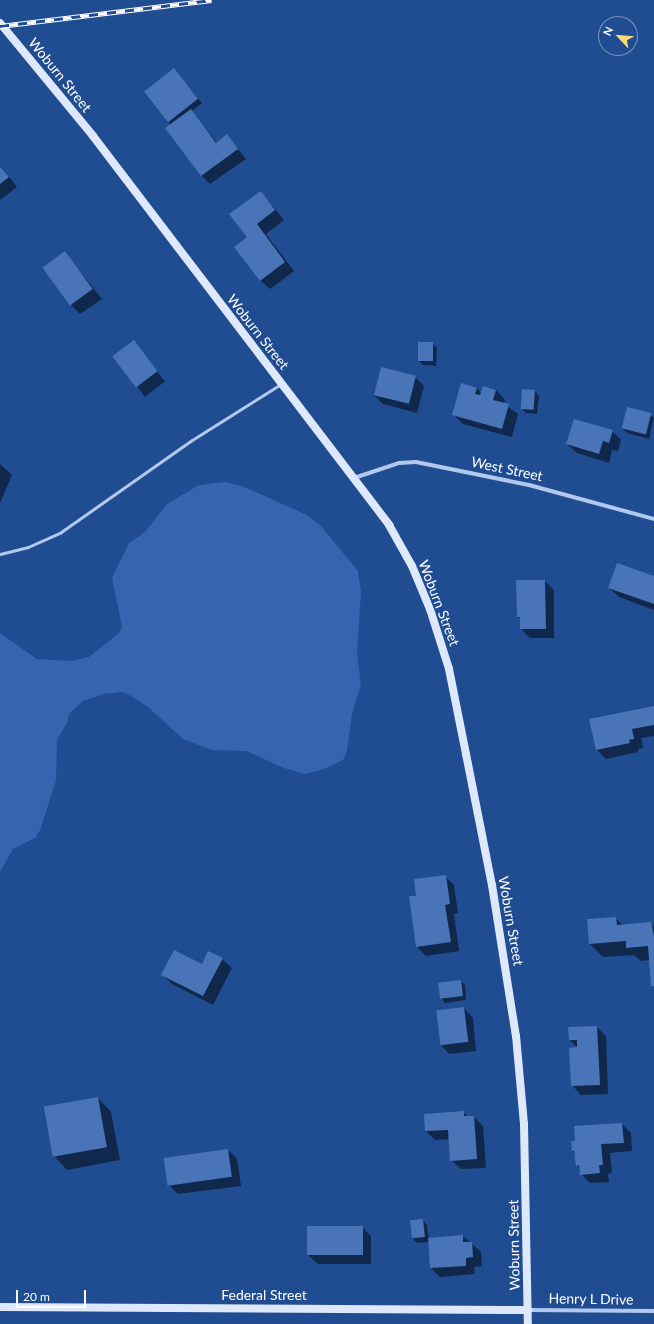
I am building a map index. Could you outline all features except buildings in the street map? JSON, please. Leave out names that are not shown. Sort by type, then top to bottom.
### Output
[{"type":"street","name":"Woburn Street","points":[[0,23],[93,136],[389,525],[412,566],[430,609],[448,669],[493,892],[516,1036],[524,1124],[528,1324]]},
{"type":"street","name":"West Street","points":[[354,478],[399,463],[416,462],[529,485],[654,519]]},
{"type":"street","name":"Federal Street","points":[[0,1307],[528,1310]]},
{"type":"street","name":"Henry L Drive","points":[[528,1310],[654,1311]]},
{"type":"lane","points":[[0,554],[28,547],[61,532],[192,440],[282,383]]},
{"type":"shaded area","points":[[225,482],[242,486],[307,515],[321,526],[358,571],[361,592],[357,654],[361,684],[352,714],[347,751],[343,760],[324,769],[305,774],[284,768],[246,751],[212,750],[183,739],[148,707],[131,696],[122,692],[103,694],[83,701],[69,714],[67,723],[57,740],[56,781],[40,830],[35,838],[13,849],[0,872],[0,633],[37,659],[72,661],[89,657],[118,634],[122,627],[112,578],[129,543],[145,532],[167,504],[199,485]]},
{"type":"railway","points":[[0,26],[211,0]]}]
